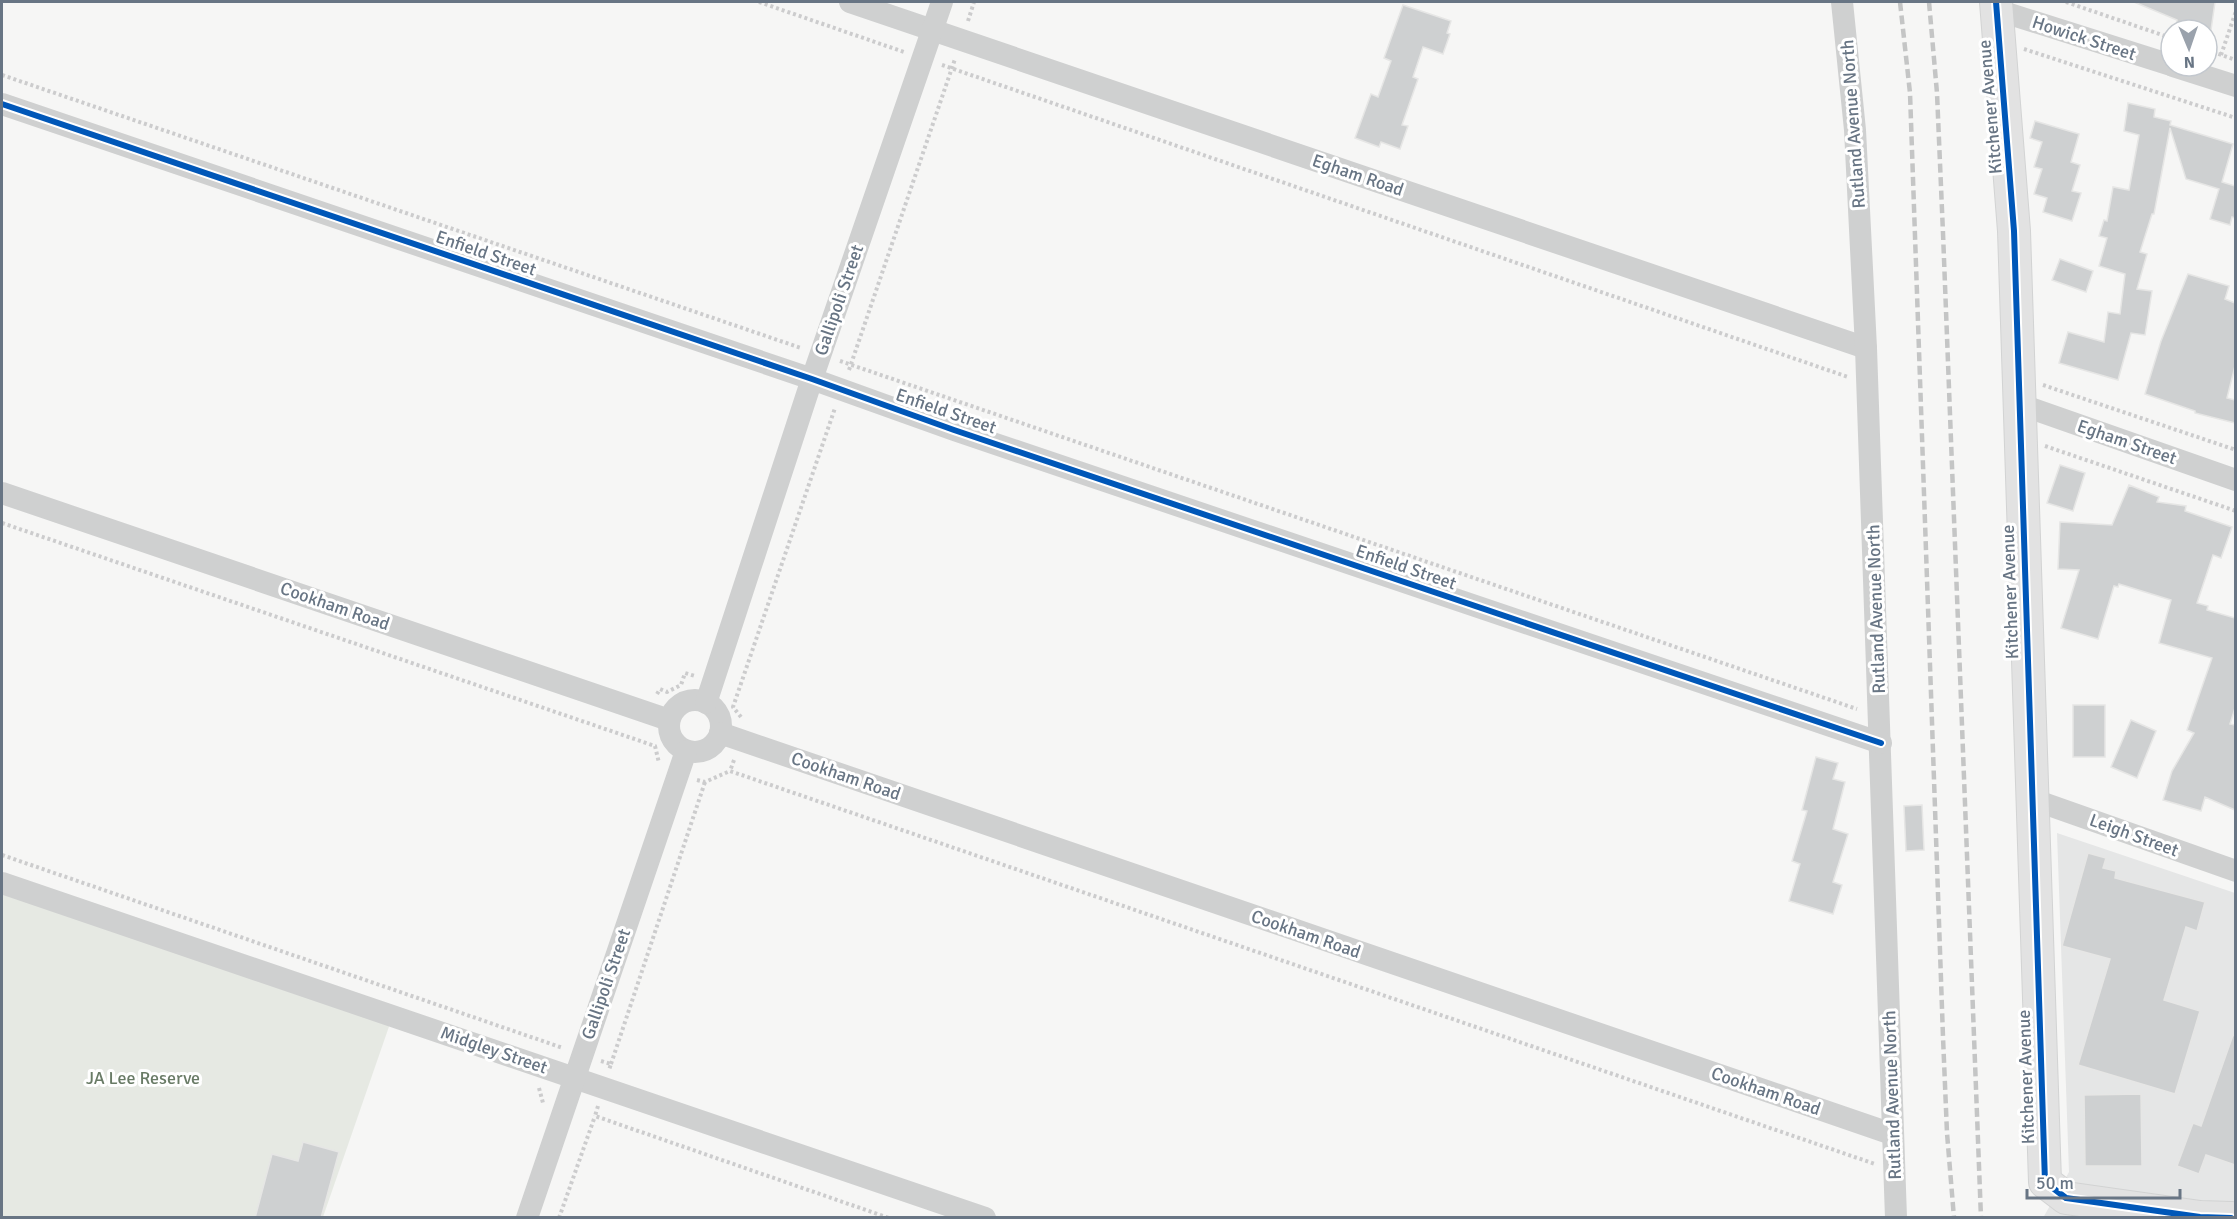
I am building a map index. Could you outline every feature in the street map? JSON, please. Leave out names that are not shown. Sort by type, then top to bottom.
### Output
[{"type":"street","name":"Egham Road","points":[[850,2],[1866,348]]},
{"type":"street","name":"Gallipoli Street","points":[[709,692],[812,379],[942,2]]},
{"type":"street","name":"Rutland Avenue North","points":[[1842,2],[1856,130],[1866,348],[1896,1218]]},
{"type":"street","name":"Howick Street","points":[[1996,6],[2159,62]]},
{"type":"street","name":"Kitchener Avenue","points":[[1996,6],[2026,393],[2032,799],[2045,1182],[2066,1198],[2201,1217]]},
{"type":"street","name":"Howick Street","points":[[2210,78],[2235,86]]},
{"type":"street","name":"Enfield Street","points":[[2,104],[812,379],[954,430],[1881,743]]},
{"type":"street","name":"Egham Street","points":[[2026,393],[2235,480]]},
{"type":"street","name":"Cookham Road","points":[[2,492],[660,716]]},
{"type":"street","points":[[709,692],[730,737],[704,751],[686,751],[670,735],[660,716],[673,712],[688,701],[697,700],[709,692]]},
{"type":"street","name":"Cookham Road","points":[[730,737],[1892,1134]]},
{"type":"street","name":"Gallipoli Street","points":[[526,1218],[686,751]]},
{"type":"street","name":"Leigh Street","points":[[2032,799],[2235,871]]},
{"type":"street","name":"Midgley Street","points":[[2,883],[985,1218]]},
{"type":"street","points":[[2201,1217],[2231,1218]]},
{"type":"path","points":[[759,2],[1855,380]]},
{"type":"path","points":[[730,771],[730,737],[746,725],[733,707],[974,2]]},
{"type":"path","points":[[2066,2],[2159,34]]},
{"type":"path","points":[[2235,11],[2220,55],[2235,60]]},
{"type":"path","points":[[2015,46],[2235,118]]},
{"type":"path","points":[[2,75],[1867,712]]},
{"type":"path","points":[[2026,393],[2235,450]]},
{"type":"path","points":[[2035,443],[2235,511]]},
{"type":"path","points":[[2,523],[655,746],[660,767],[679,774],[705,782],[730,771],[1894,1171]]},
{"type":"path","points":[[639,741],[660,716],[660,689],[667,692],[681,685],[685,673],[709,692],[739,690]]},
{"type":"path","points":[[611,1064],[705,782]]},
{"type":"path","points":[[559,1218],[595,1116]]},
{"type":"shaded area","points":[[2057,833],[2235,893],[2236,1217],[2043,1218],[2069,1172]]},
{"type":"green space","name":"JA Lee Reserve","points":[[2,883],[393,1015],[323,1217],[2,1218]]},
{"type":"building","points":[[2134,2],[2215,2],[2213,18],[2172,18]]},
{"type":"building","points":[[1403,5],[1451,21],[1447,33],[1450,34],[1443,54],[1423,47],[1413,77],[1418,79],[1402,125],[1408,126],[1400,149],[1381,142],[1379,147],[1355,138],[1371,94],[1378,97],[1391,61],[1384,58]]},
{"type":"building","points":[[2128,103],[2155,109],[2154,117],[2171,121],[2170,125],[2233,144],[2222,182],[2235,186],[2235,218],[2232,217],[2230,225],[2210,219],[2219,189],[2186,179],[2170,128],[2154,214],[2152,214],[2140,252],[2147,254],[2137,289],[2152,291],[2145,335],[2131,333],[2118,380],[2059,363],[2068,332],[2104,342],[2108,312],[2120,314],[2125,274],[2099,266],[2107,238],[2099,236],[2104,220],[2107,221],[2113,187],[2129,190],[2139,135],[2124,131]]},
{"type":"building","points":[[2035,121],[2079,134],[2071,162],[2080,165],[2072,191],[2081,193],[2072,221],[2043,212],[2047,198],[2034,194],[2042,169],[2034,167],[2042,142],[2030,138]]},
{"type":"building","points":[[2060,259],[2093,271],[2086,292],[2052,280]]},
{"type":"building","points":[[2188,274],[2229,286],[2225,299],[2235,303],[2235,366],[2227,398],[2235,400],[2235,423],[2195,413],[2195,411],[2145,394],[2161,341]]},
{"type":"building","points":[[2060,465],[2085,473],[2073,511],[2047,503]]},
{"type":"building","points":[[2129,485],[2159,497],[2157,502],[2186,506],[2185,511],[2232,527],[2221,558],[2213,555],[2197,603],[2208,606],[2207,610],[2235,618],[2235,708],[2230,724],[2235,725],[2235,810],[2205,797],[2201,811],[2163,800],[2172,771],[2194,733],[2187,730],[2212,658],[2159,643],[2171,600],[2119,584],[2118,587],[2114,586],[2098,639],[2061,628],[2079,570],[2058,569],[2060,522],[2112,525]]},
{"type":"building","points":[[2073,705],[2105,705],[2105,757],[2073,757]]},
{"type":"building","points":[[2131,720],[2156,731],[2137,778],[2111,767]]},
{"type":"building","points":[[1816,757],[1838,763],[1833,779],[1845,782],[1833,829],[1848,834],[1833,882],[1842,885],[1833,914],[1789,901],[1800,864],[1792,861],[1807,811],[1802,810]]},
{"type":"building","points":[[1922,805],[1924,850],[1906,851],[1904,806]]},
{"type":"building","points":[[2088,853],[2106,858],[2103,868],[2116,871],[2115,878],[2205,902],[2197,931],[2186,927],[2164,1000],[2200,1011],[2175,1094],[2078,1065],[2110,959],[2062,946]]},
{"type":"building","points":[[2233,1035],[2235,1036],[2235,1165],[2206,1155],[2199,1174],[2177,1166],[2193,1123],[2201,1126]]},
{"type":"building","points":[[2141,1094],[2142,1166],[2085,1166],[2084,1095]]},
{"type":"building","points":[[303,1142],[339,1152],[321,1218],[255,1218],[272,1154],[298,1161]]},
{"type":"railway","points":[[1900,2],[1910,93],[1943,1037],[1947,1133],[1954,1218]]},
{"type":"railway","points":[[1929,2],[1937,93],[1943,233],[1981,1218]]},
{"type":"cycle path","points":[[1996,2],[2014,231],[2045,1182],[2066,1198],[2200,1217],[2231,1218]]},
{"type":"cycle path","points":[[2,104],[812,379],[954,430],[1881,743]]}]
